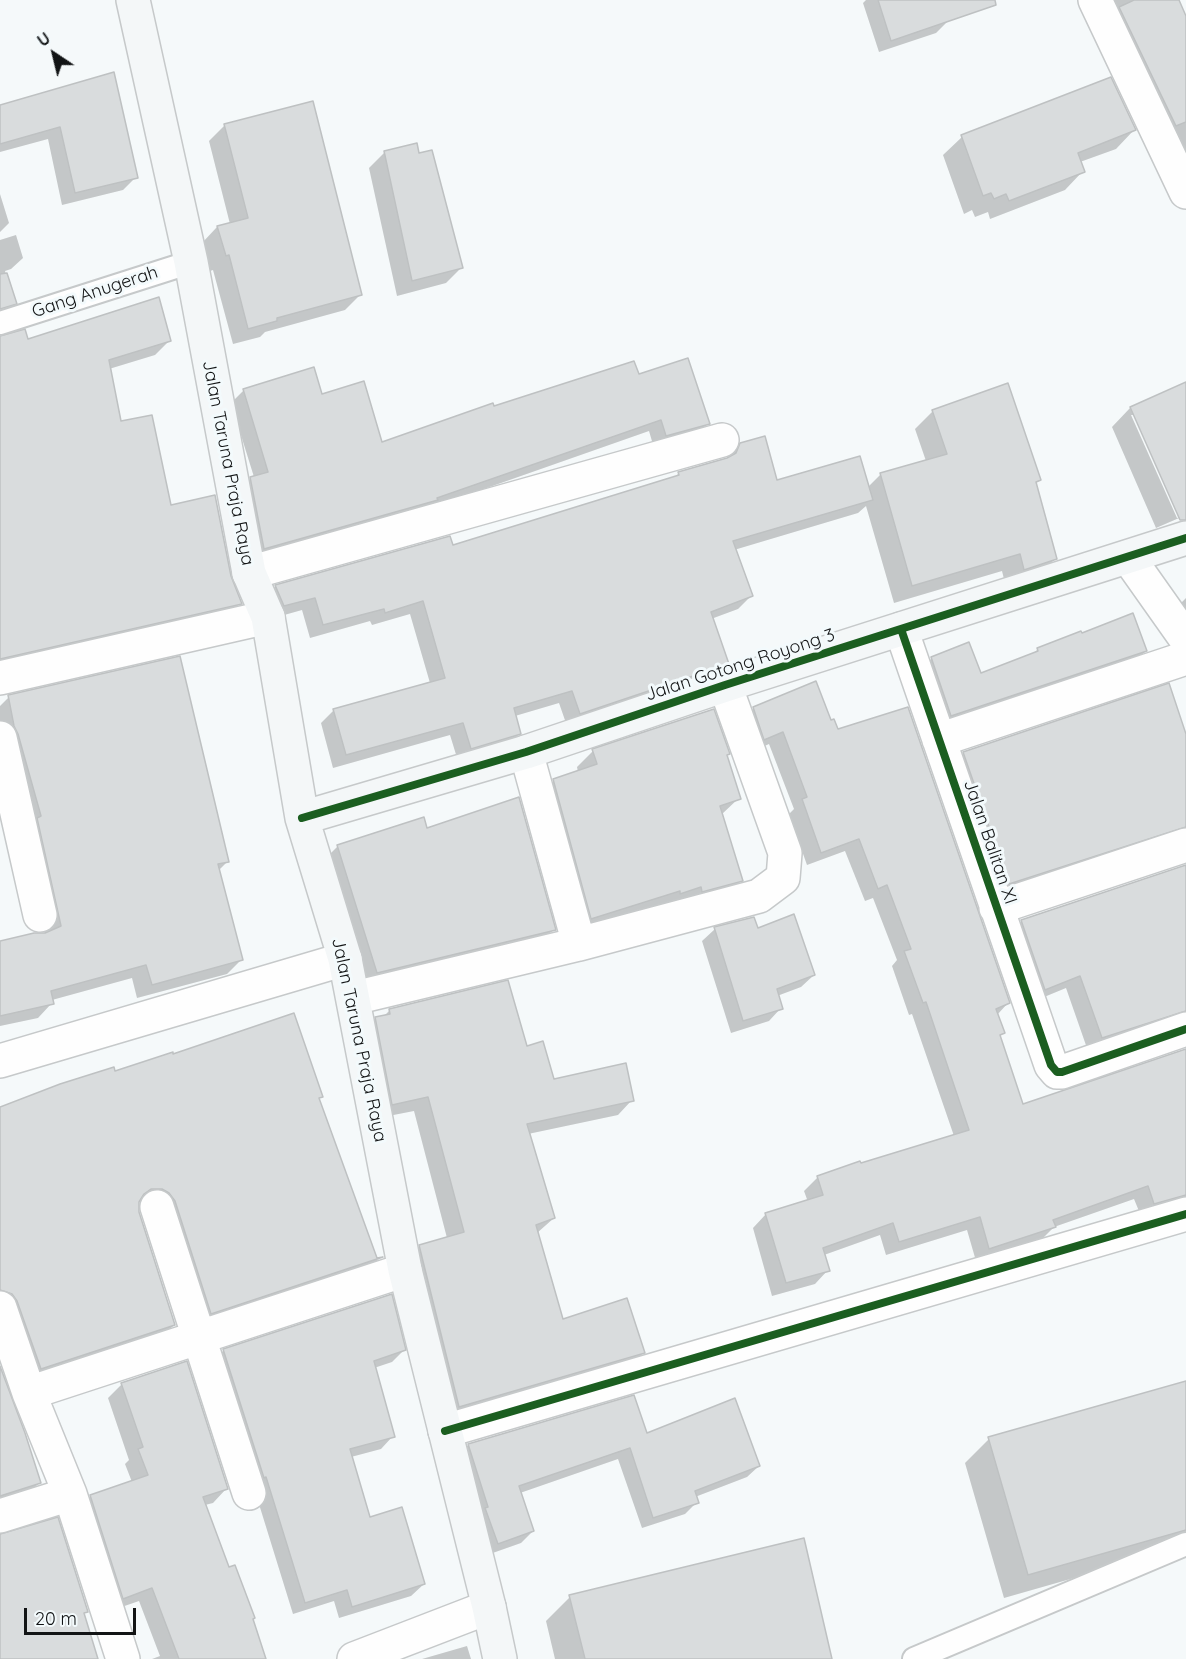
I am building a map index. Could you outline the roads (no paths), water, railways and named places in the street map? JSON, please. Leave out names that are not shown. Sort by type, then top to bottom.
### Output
[{"type":"main road","name":"Jalan Taruna Praja Raya","points":[[133,0],[190,262],[249,573],[268,616],[302,818],[345,959],[405,1270],[500,1659]]},
{"type":"main road","name":"Jalan Gotong Royong 3","points":[[302,818],[526,752],[725,685],[1186,538]]},
{"type":"street","points":[[1095,0],[1186,192]]},
{"type":"street","points":[[249,573],[722,440]]},
{"type":"street","points":[[1128,557],[1186,639]]},
{"type":"street","points":[[0,678],[268,616]]},
{"type":"street","name":"Jalan Balitan XI","points":[[901,629],[1051,1065],[1058,1072],[1062,1072],[1186,1029]]},
{"type":"street","points":[[939,740],[1186,658]]},
{"type":"street","points":[[354,998],[579,944],[759,896],[783,878],[785,853],[725,685]]},
{"type":"street","points":[[0,738],[40,915]]},
{"type":"street","points":[[526,752],[579,944]]},
{"type":"street","points":[[996,908],[1186,845]]},
{"type":"street","points":[[0,1061],[345,959]]},
{"type":"street","points":[[157,1207],[249,1493]]},
{"type":"street","points":[[445,1431],[1186,1214]]},
{"type":"street","points":[[29,1393],[405,1270]]},
{"type":"street","points":[[0,1308],[29,1393],[70,1494],[123,1659]]},
{"type":"street","points":[[0,1516],[70,1494]]},
{"type":"street","points":[[354,1659],[489,1607]]},
{"type":"lane","name":"Gang Anugerah","points":[[0,323],[190,262]]},
{"type":"lane","points":[[914,1659],[1186,1544]]}]
